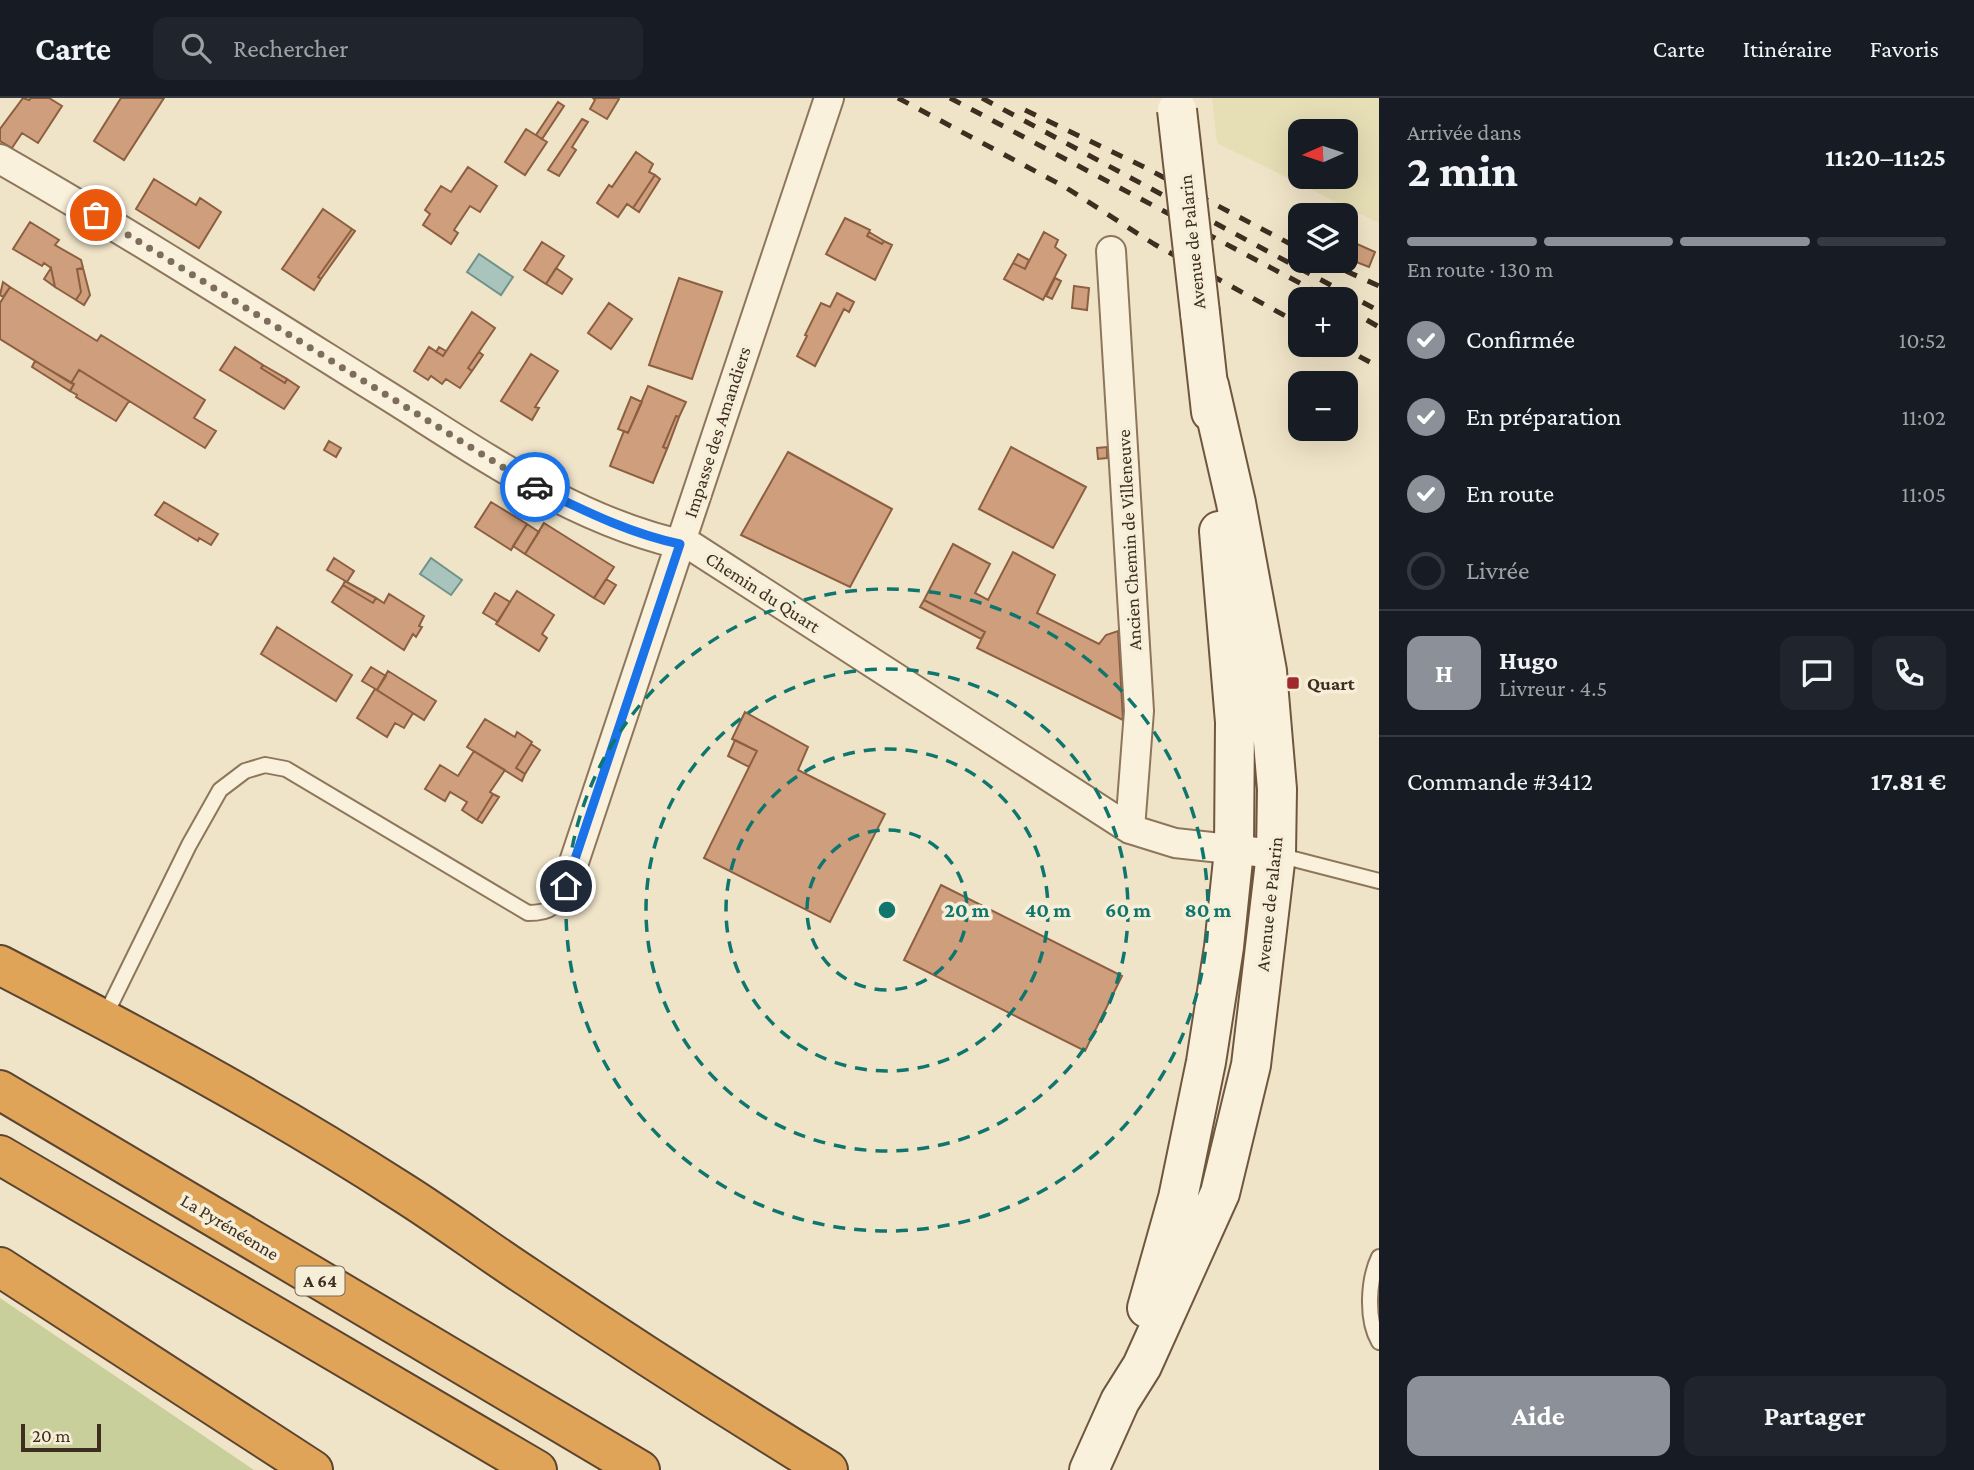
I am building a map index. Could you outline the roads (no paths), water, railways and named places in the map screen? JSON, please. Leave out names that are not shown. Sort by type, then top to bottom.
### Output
[{"type":"highway","points":[[0,965],[275,1114],[402,1192],[554,1294],[828,1470]]},
{"type":"highway","name":"La Pyrénéenne","points":[[0,1090],[640,1470]]},
{"type":"highway","name":"A 64","points":[[0,1155],[537,1470]]},
{"type":"highway","points":[[0,1266],[313,1470]]},
{"type":"main road","name":"Avenue de Palarin","points":[[1121,1401],[1178,1198],[1206,1062],[1234,850],[1236,722],[1209,385],[1177,104]]},
{"type":"main road","name":"Avenue de Palarin","points":[[1089,1470],[1121,1401],[1142,1366],[1220,1193],[1251,1065],[1276,855],[1277,789],[1267,671],[1236,503],[1209,385]]},
{"type":"street","name":"Impasse des Amandiers","points":[[566,886],[829,98]]},
{"type":"street","name":"Chemin du Quart","points":[[0,159],[208,283],[528,483],[597,516],[664,541],[693,547],[1130,829],[1175,843],[1276,855]]},
{"type":"street","name":"Ancien Chemin de Villeneuve","points":[[1111,251],[1139,710],[1130,829]]},
{"type":"lane","points":[[103,1019],[189,845],[220,790],[244,771],[265,765],[286,769],[528,913],[543,913],[556,905],[566,886]]},
{"type":"lane","points":[[1276,855],[1379,881]]},
{"type":"lane","points":[[1379,1257],[1370,1296],[1373,1332],[1379,1342]]},
{"type":"water","points":[[479,254],[513,277],[501,295],[467,272]]},
{"type":"water","points":[[431,558],[462,580],[451,595],[420,574]]},
{"type":"railway","points":[[898,98],[1065,187],[1154,244],[1288,317]]},
{"type":"railway","points":[[950,98],[1307,287]]},
{"type":"railway","points":[[982,98],[1379,311]]},
{"type":"railway","points":[[1025,110],[1144,167],[1288,243]]},
{"type":"railway","points":[[1350,273],[1379,286]]},
{"type":"railway","points":[[1358,315],[1379,327]]},
{"type":"railway","points":[[1358,356],[1379,367]]},
{"type":"place","name":"Quart","points":[[1293,683]]}]
